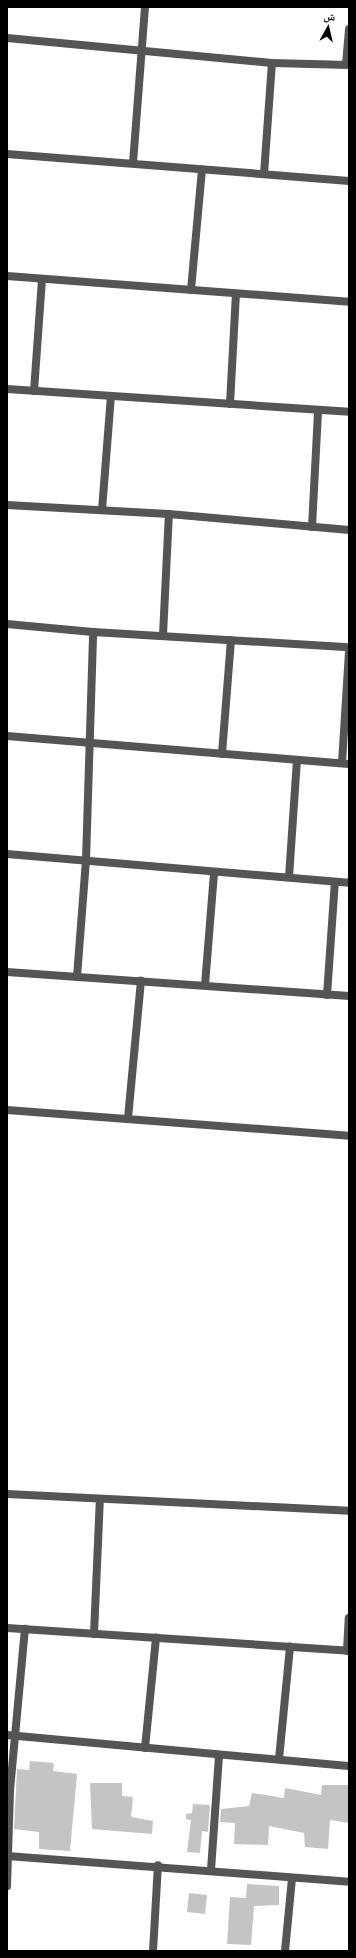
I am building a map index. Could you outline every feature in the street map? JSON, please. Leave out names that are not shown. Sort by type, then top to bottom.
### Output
[{"type":"street","points":[[134,164],[145,7]]},
{"type":"street","points":[[7,38],[272,62],[347,65],[349,29]]},
{"type":"street","points":[[264,174],[272,62]]},
{"type":"street","points":[[7,154],[349,181]]},
{"type":"street","points":[[191,290],[202,170]]},
{"type":"street","points":[[7,276],[349,302]]},
{"type":"street","points":[[34,391],[42,279]]},
{"type":"street","points":[[230,404],[236,294]]},
{"type":"street","points":[[7,389],[349,412]]},
{"type":"street","points":[[102,510],[111,396]]},
{"type":"street","points":[[312,527],[318,411]]},
{"type":"street","points":[[7,505],[169,514],[349,530]]},
{"type":"street","points":[[163,635],[169,514]]},
{"type":"street","points":[[7,624],[93,632],[349,647]]},
{"type":"street","points":[[77,977],[86,860],[93,632]]},
{"type":"street","points":[[222,754],[231,640]]},
{"type":"street","points":[[7,736],[345,763],[349,653]]},
{"type":"street","points":[[289,877],[297,760]]},
{"type":"street","points":[[7,854],[349,883]]},
{"type":"street","points":[[205,985],[214,872]]},
{"type":"street","points":[[327,995],[335,882]]},
{"type":"street","points":[[7,972],[349,996]]},
{"type":"street","points":[[128,1118],[141,981]]},
{"type":"street","points":[[7,1110],[349,1136]]},
{"type":"street","points":[[7,1494],[349,1511]]},
{"type":"street","points":[[94,1634],[100,1498]]},
{"type":"street","points":[[7,1628],[348,1651],[349,1618]]},
{"type":"street","points":[[7,1886],[10,1735],[25,1630]]},
{"type":"street","points":[[145,1748],[156,1638]]},
{"type":"street","points":[[279,1759],[290,1647]]},
{"type":"street","points":[[10,1735],[349,1766]]},
{"type":"street","points":[[211,1870],[219,1755]]},
{"type":"street","points":[[8,1856],[211,1870],[349,1882]]},
{"type":"street","points":[[153,1951],[158,1866]]},
{"type":"street","points":[[285,1951],[292,1878]]},
{"type":"building","points":[[30,1761],[54,1763],[53,1771],[77,1774],[70,1851],[39,1849],[39,1832],[14,1829],[17,1769],[29,1770]]},
{"type":"building","points":[[90,1783],[122,1783],[122,1796],[133,1797],[131,1817],[153,1821],[152,1834],[92,1829]]},
{"type":"building","points":[[322,1785],[349,1785],[349,1823],[330,1820],[328,1849],[305,1847],[304,1833],[269,1826],[268,1845],[234,1844],[235,1823],[220,1822],[221,1809],[249,1806],[252,1793],[284,1798],[285,1788],[321,1795]]},
{"type":"building","points":[[193,1804],[210,1805],[208,1832],[202,1831],[200,1853],[187,1852],[191,1820],[186,1819],[186,1814],[192,1813]]},
{"type":"building","points":[[247,1884],[279,1886],[279,1905],[254,1906],[251,1945],[227,1944],[230,1897],[246,1898]]},
{"type":"building","points":[[189,1893],[207,1895],[205,1914],[187,1912]]}]
